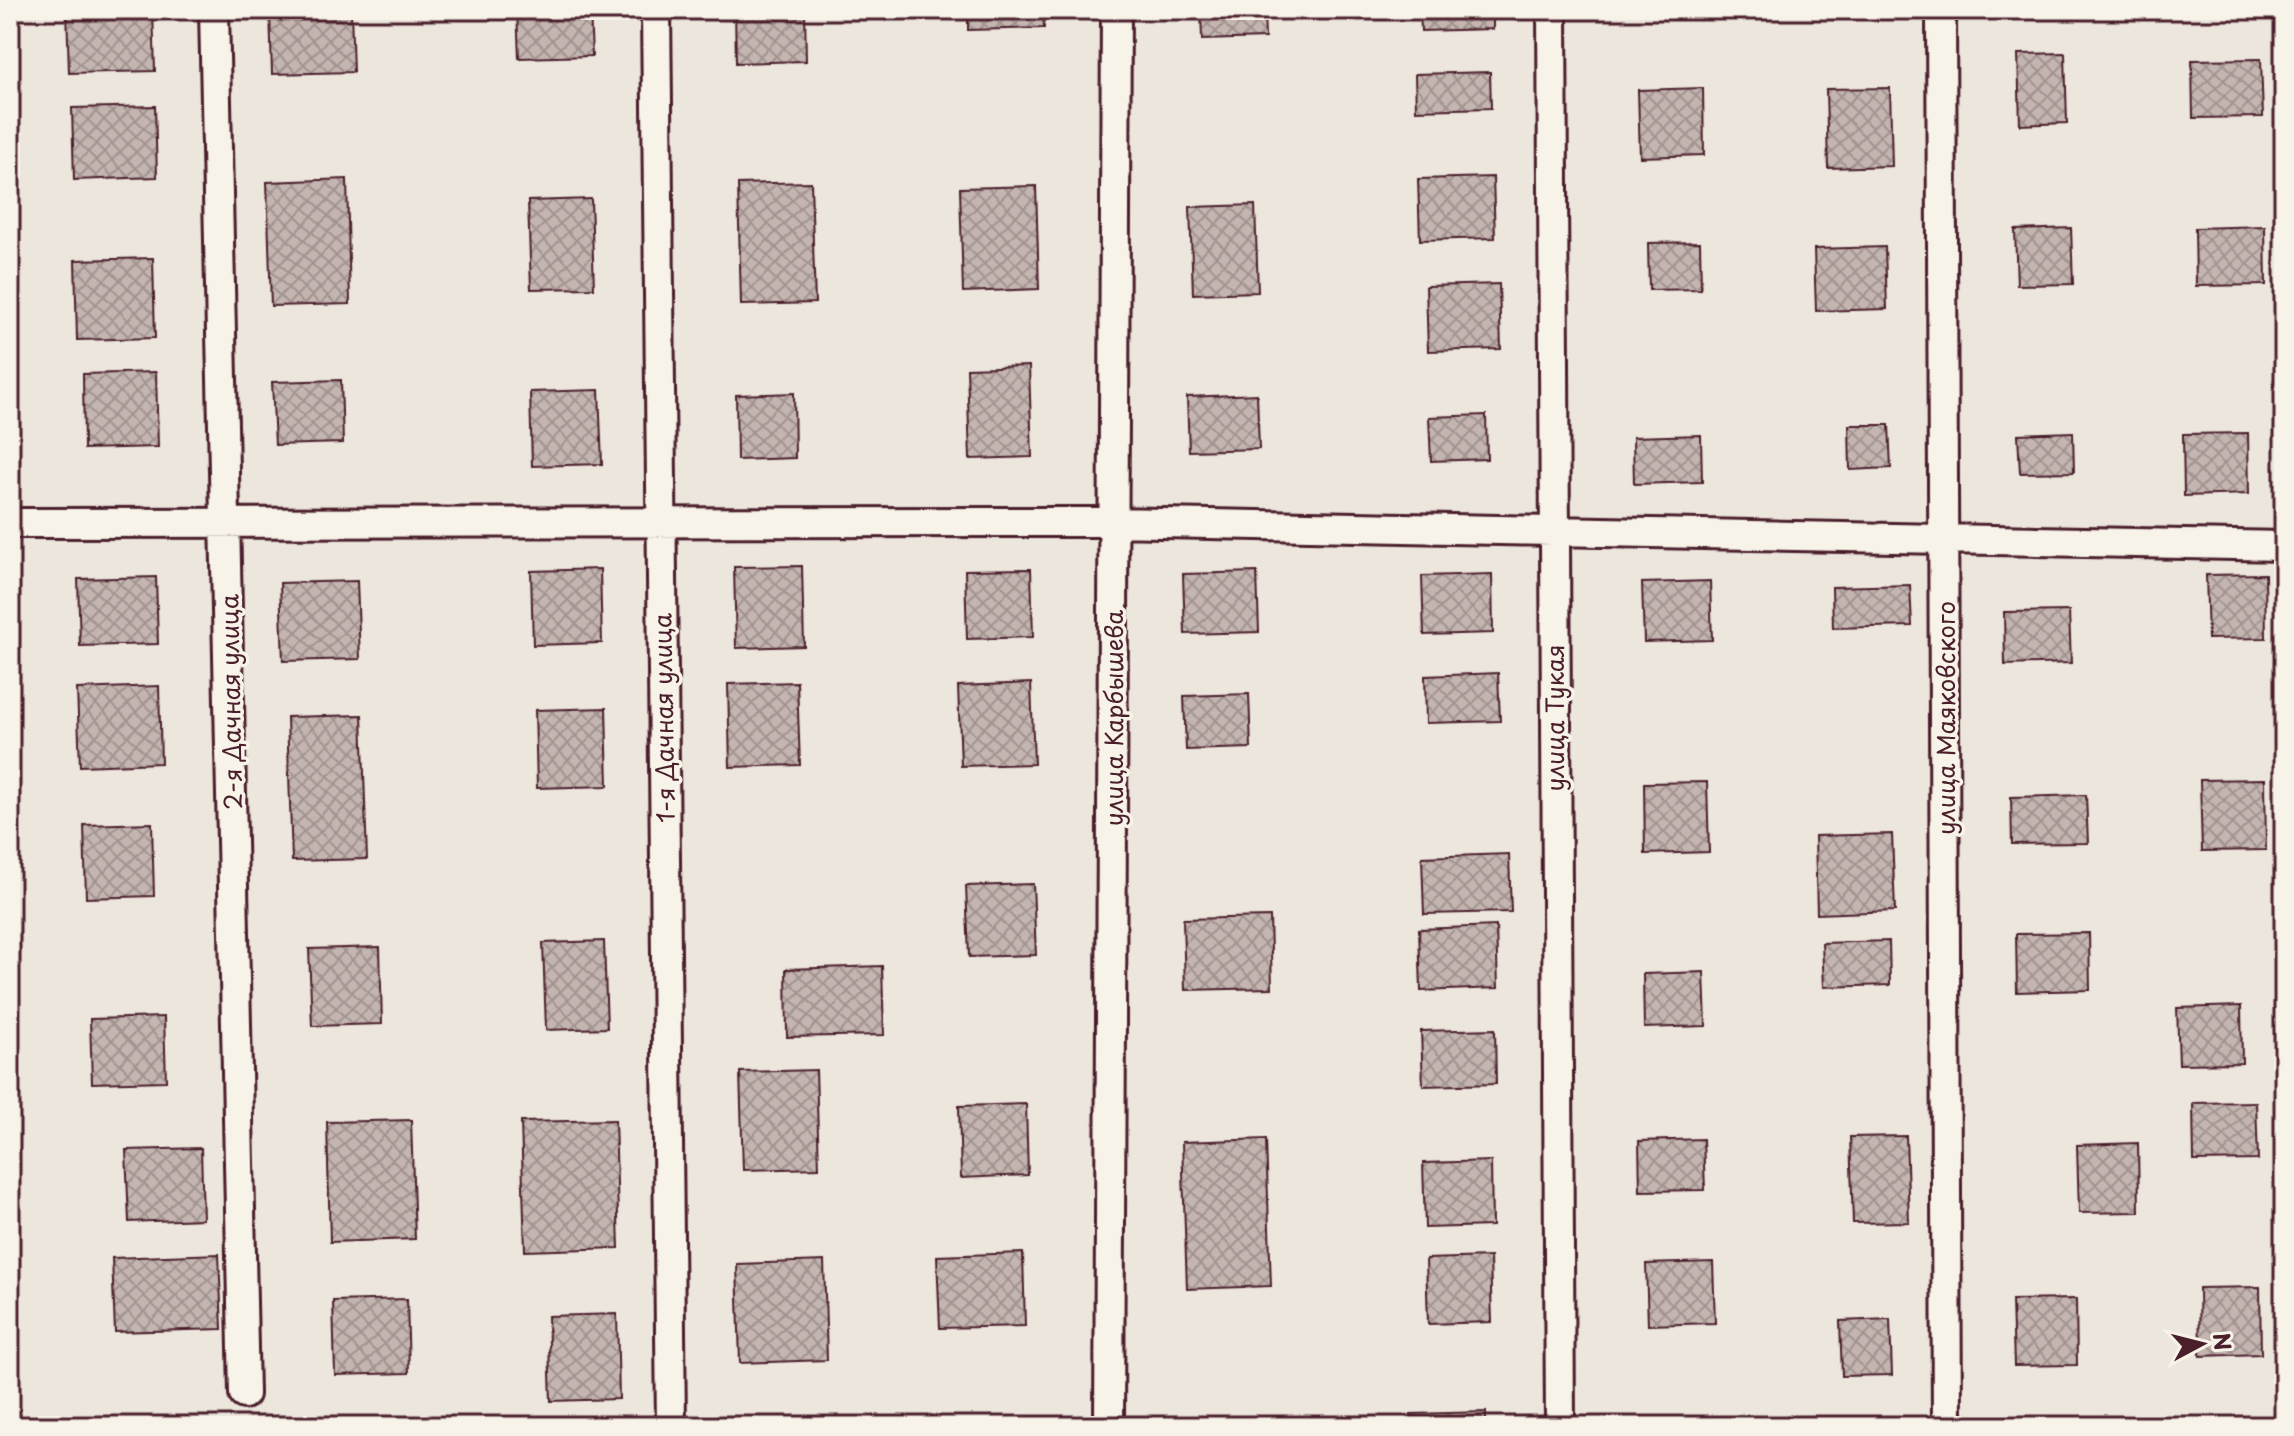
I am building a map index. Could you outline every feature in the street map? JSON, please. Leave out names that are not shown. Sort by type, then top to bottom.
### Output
[{"type":"street","name":"2-я Дачная улица","points":[[214,10],[244,1394]]},
{"type":"street","name":"1-я Дачная улица","points":[[656,10],[671,1426]]},
{"type":"street","name":"улица Карбышева","points":[[1109,1426],[1116,10]]},
{"type":"street","name":"улица Тукая","points":[[1552,10],[1560,1426]]},
{"type":"street","name":"улица Маяковского","points":[[1941,10],[1947,1426]]},
{"type":"street","points":[[10,523],[661,520],[1114,522],[1553,529],[1944,542],[2284,546]]},
{"type":"building","points":[[67,10],[153,10],[155,71],[69,73]]},
{"type":"building","points":[[270,10],[351,10],[353,72],[272,74]]},
{"type":"building","points":[[517,10],[590,10],[592,56],[519,58]]},
{"type":"building","points":[[735,10],[805,10],[806,61],[736,63]]},
{"type":"building","points":[[968,10],[1043,10],[1044,28],[968,30]]},
{"type":"building","points":[[1201,10],[1264,10],[1265,38],[1202,40]]},
{"type":"building","points":[[1420,10],[1493,10],[1493,29],[1421,31]]},
{"type":"building","points":[[2065,53],[2067,123],[2020,125],[2018,54]]},
{"type":"building","points":[[2261,59],[2263,117],[2193,118],[2192,60]]},
{"type":"building","points":[[1490,72],[1491,108],[1416,110],[1415,74]]},
{"type":"building","points":[[1703,88],[1704,155],[1640,157],[1638,90]]},
{"type":"building","points":[[1890,88],[1892,166],[1828,168],[1826,89]]},
{"type":"building","points":[[155,106],[157,177],[74,180],[72,108]]},
{"type":"building","points":[[1493,177],[1495,238],[1420,240],[1418,179]]},
{"type":"building","points":[[347,179],[350,304],[271,306],[267,182]]},
{"type":"building","points":[[811,182],[815,303],[741,305],[738,184]]},
{"type":"building","points":[[1036,186],[1039,289],[963,292],[960,188]]},
{"type":"building","points":[[591,199],[594,288],[531,289],[528,201]]},
{"type":"building","points":[[1255,205],[1258,292],[1193,294],[1190,207]]},
{"type":"building","points":[[2265,226],[2266,285],[2196,286],[2195,228]]},
{"type":"building","points":[[2071,228],[2073,284],[2017,285],[2015,230]]},
{"type":"building","points":[[1700,242],[1701,289],[1649,290],[1648,243]]},
{"type":"building","points":[[1885,247],[1887,309],[1816,311],[1814,249]]},
{"type":"building","points":[[153,258],[155,338],[77,340],[75,260]]},
{"type":"building","points":[[1499,284],[1501,349],[1428,351],[1426,286]]},
{"type":"building","points":[[1029,366],[1032,457],[970,459],[967,368]]},
{"type":"building","points":[[156,372],[158,447],[84,449],[83,374]]},
{"type":"building","points":[[341,380],[343,443],[275,445],[272,382]]},
{"type":"building","points":[[599,390],[602,464],[532,466],[530,392]]},
{"type":"building","points":[[794,393],[795,458],[737,460],[736,395]]},
{"type":"building","points":[[1257,394],[1259,449],[1189,451],[1187,397]]},
{"type":"building","points":[[1486,415],[1487,459],[1431,461],[1429,417]]},
{"type":"building","points":[[1849,425],[1889,425],[1891,468],[1850,470]]},
{"type":"building","points":[[2073,432],[2074,472],[2020,473],[2018,434]]},
{"type":"building","points":[[2248,433],[2249,494],[2184,496],[2183,434]]},
{"type":"building","points":[[1701,435],[1702,482],[1634,484],[1633,437]]},
{"type":"building","points":[[802,566],[804,646],[736,648],[734,567]]},
{"type":"building","points":[[600,569],[602,643],[533,645],[531,571]]},
{"type":"building","points":[[1031,569],[1033,637],[967,639],[965,570]]},
{"type":"building","points":[[1257,572],[1259,632],[1185,634],[1183,574]]},
{"type":"building","points":[[1492,574],[1493,633],[1424,635],[1422,576]]},
{"type":"building","points":[[2265,574],[2266,638],[2208,639],[2206,575]]},
{"type":"building","points":[[156,577],[158,644],[80,646],[78,579]]},
{"type":"building","points":[[357,581],[360,659],[283,661],[280,583]]},
{"type":"building","points":[[1710,581],[1712,640],[1644,642],[1642,583]]},
{"type":"building","points":[[1910,585],[1912,626],[1833,628],[1832,587]]},
{"type":"building","points":[[2069,611],[2071,663],[2005,665],[2004,612]]},
{"type":"building","points":[[1498,673],[1500,721],[1426,723],[1425,676]]},
{"type":"building","points":[[797,682],[800,765],[730,767],[728,684]]},
{"type":"building","points":[[1031,683],[1034,764],[961,766],[958,686]]},
{"type":"building","points":[[159,686],[161,763],[80,766],[77,689]]},
{"type":"building","points":[[1249,694],[1251,748],[1186,750],[1184,696]]},
{"type":"building","points":[[606,708],[608,786],[537,788],[535,710]]},
{"type":"building","points":[[362,715],[367,859],[292,861],[287,717]]},
{"type":"building","points":[[2265,779],[2266,850],[2202,851],[2200,780]]},
{"type":"building","points":[[1707,782],[1709,852],[1645,854],[1644,783]]},
{"type":"building","points":[[2086,795],[2088,843],[2012,844],[2011,797]]},
{"type":"building","points":[[152,823],[154,896],[86,898],[84,825]]},
{"type":"building","points":[[1892,834],[1895,911],[1817,914],[1815,836]]},
{"type":"building","points":[[1509,854],[1511,912],[1424,914],[1422,857]]},
{"type":"building","points":[[1033,884],[1036,955],[969,957],[966,886]]},
{"type":"building","points":[[1270,917],[1272,988],[1185,990],[1183,919]]},
{"type":"building","points":[[1496,926],[1498,988],[1421,991],[1419,929]]},
{"type":"building","points":[[2089,933],[2090,990],[2017,992],[2016,934]]},
{"type":"building","points":[[604,941],[607,1028],[546,1030],[543,943]]},
{"type":"building","points":[[1889,941],[1890,985],[1824,987],[1822,943]]},
{"type":"building","points":[[380,947],[382,1024],[312,1026],[309,949]]},
{"type":"building","points":[[882,966],[884,1035],[787,1037],[786,969]]},
{"type":"building","points":[[1704,972],[1706,1026],[1644,1028],[1643,974]]},
{"type":"building","points":[[2241,1006],[2242,1063],[2179,1064],[2177,1008]]},
{"type":"building","points":[[164,1017],[166,1081],[92,1083],[90,1019]]},
{"type":"building","points":[[1495,1029],[1496,1084],[1423,1086],[1421,1031]]},
{"type":"building","points":[[816,1070],[819,1168],[743,1170],[740,1072]]},
{"type":"building","points":[[2256,1102],[2258,1160],[2194,1161],[2193,1103]]},
{"type":"building","points":[[1026,1104],[1028,1175],[961,1178],[959,1106]]},
{"type":"building","points":[[411,1120],[415,1239],[330,1242],[327,1122]]},
{"type":"building","points":[[615,1120],[619,1248],[525,1251],[521,1122]]},
{"type":"building","points":[[1906,1136],[1909,1222],[1853,1223],[1850,1137]]},
{"type":"building","points":[[1266,1139],[1271,1286],[1187,1289],[1182,1142]]},
{"type":"building","points":[[1703,1139],[1705,1190],[1640,1191],[1639,1141]]},
{"type":"building","points":[[2138,1143],[2139,1212],[2079,1213],[2077,1145]]},
{"type":"building","points":[[201,1148],[203,1219],[129,1222],[126,1150]]},
{"type":"building","points":[[1491,1161],[1492,1226],[1425,1228],[1423,1163]]},
{"type":"building","points":[[1023,1253],[1025,1326],[940,1328],[937,1256]]},
{"type":"building","points":[[219,1254],[222,1329],[115,1332],[112,1258]]},
{"type":"building","points":[[1490,1257],[1492,1322],[1428,1324],[1426,1259]]},
{"type":"building","points":[[824,1261],[827,1360],[740,1363],[737,1264]]},
{"type":"building","points":[[1713,1262],[1715,1323],[1648,1325],[1646,1264]]},
{"type":"building","points":[[2260,1287],[2261,1354],[2200,1356],[2199,1288]]},
{"type":"building","points":[[407,1299],[409,1373],[335,1375],[333,1301]]},
{"type":"building","points":[[2076,1299],[2077,1365],[2014,1366],[2012,1300]]},
{"type":"building","points":[[617,1314],[619,1399],[551,1401],[548,1316]]},
{"type":"building","points":[[1890,1319],[1892,1375],[1842,1376],[1840,1321]]},
{"type":"building","points":[[1486,1412],[1486,1426],[1412,1426],[1411,1414]]}]
